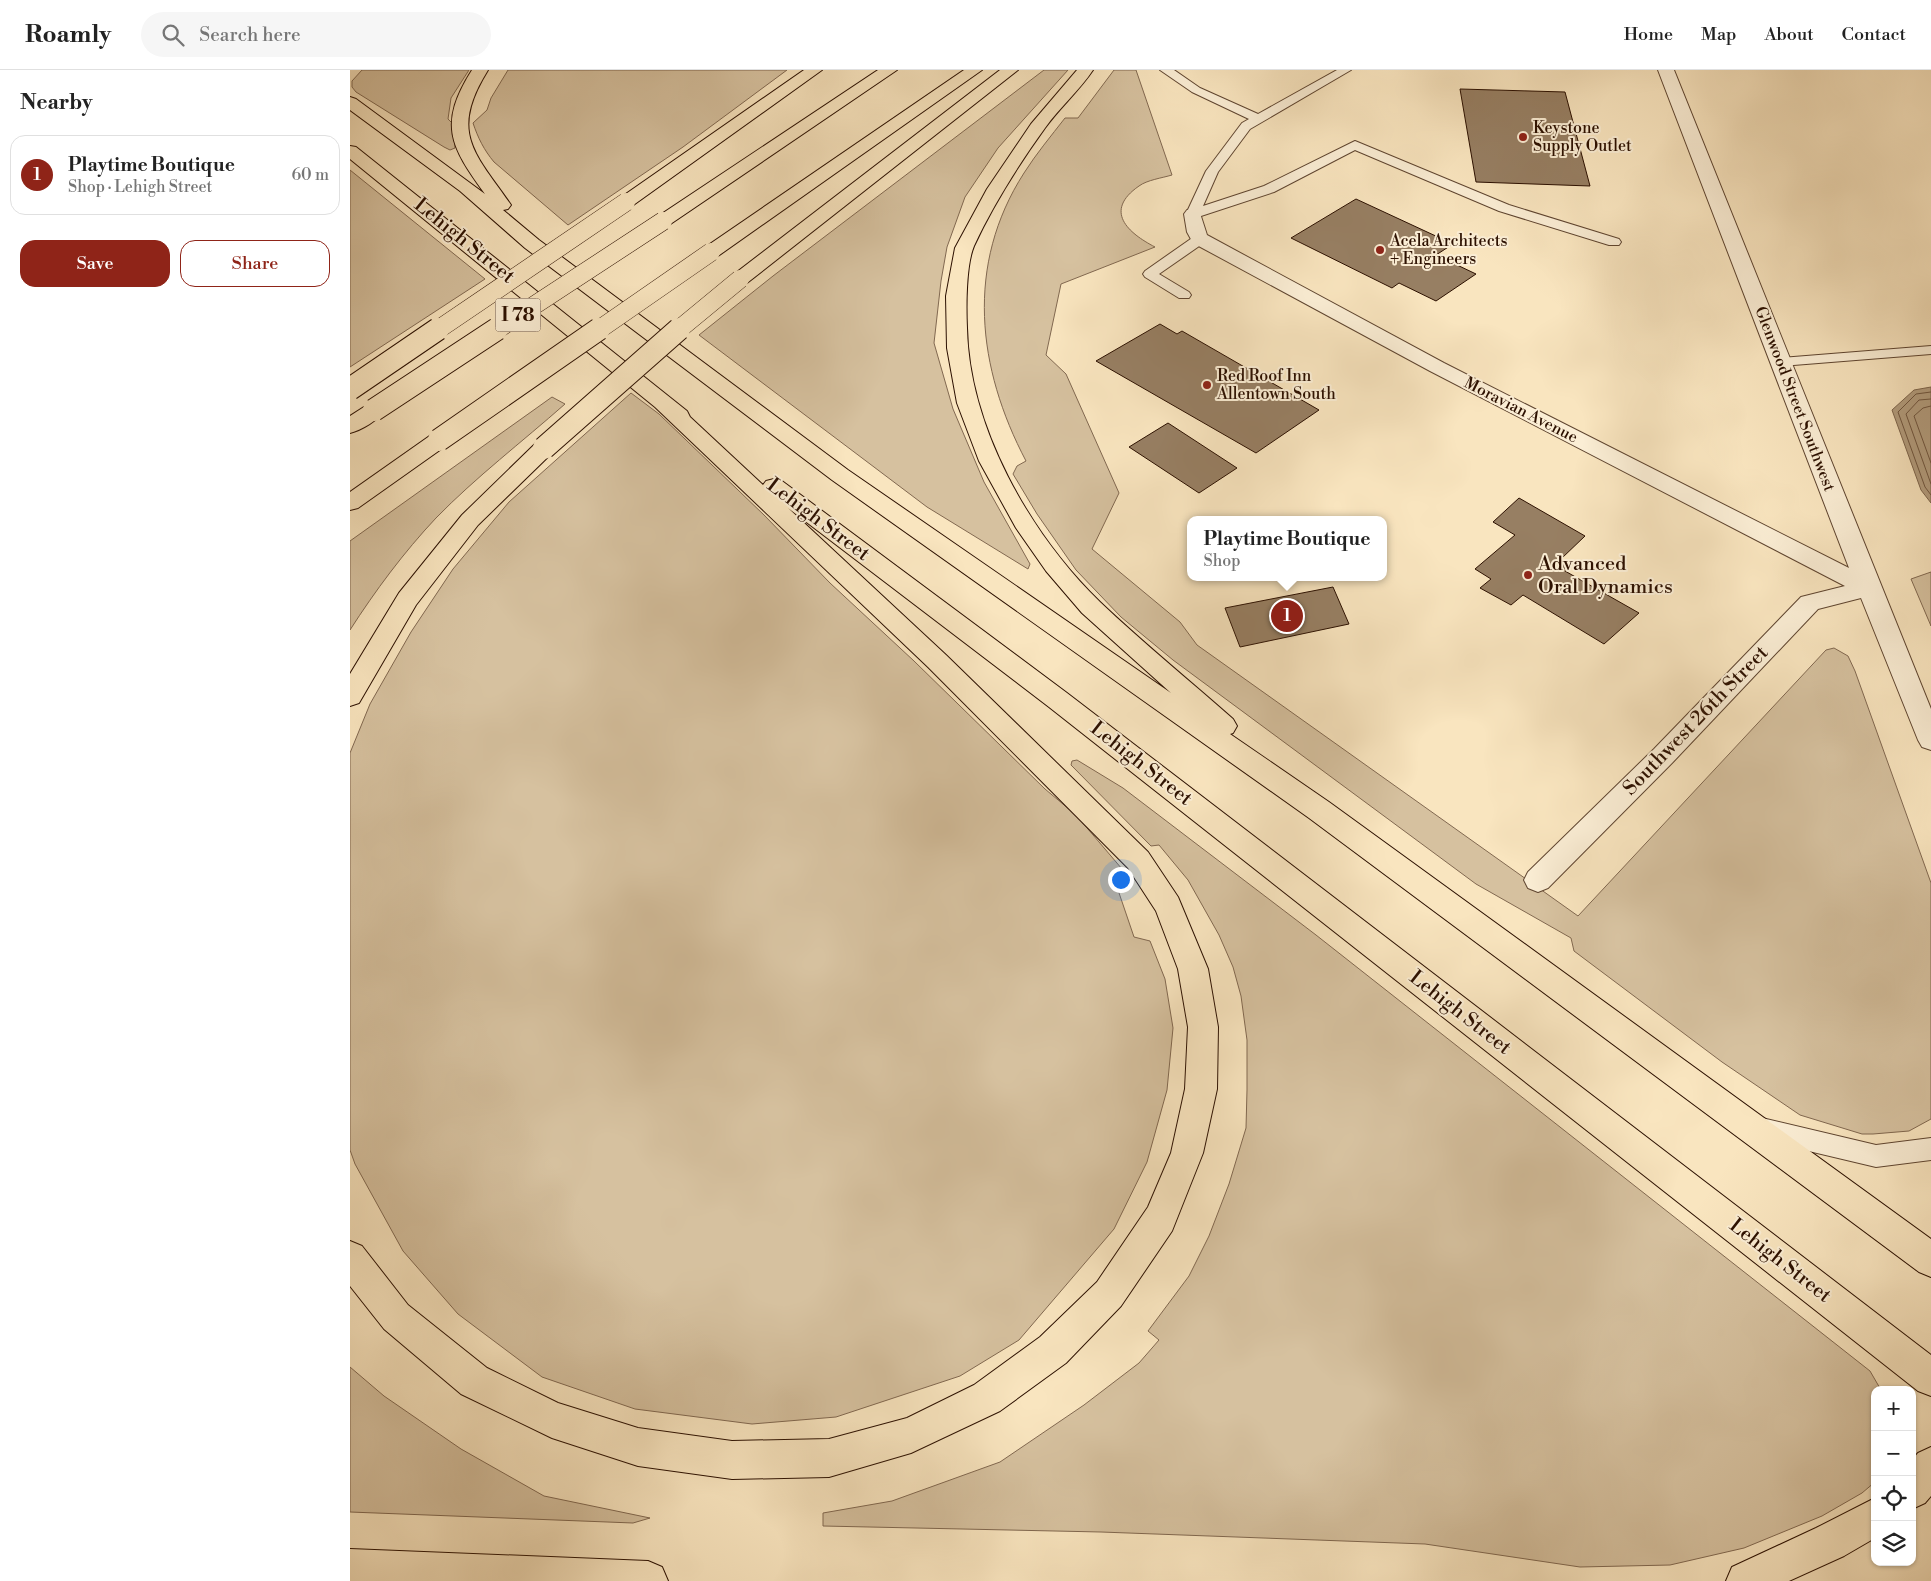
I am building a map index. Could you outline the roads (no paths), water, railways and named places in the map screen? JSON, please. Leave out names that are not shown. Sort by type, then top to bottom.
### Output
[{"type":"highway","points":[[480,70],[471,82],[462,102],[458,121],[461,141],[473,165],[532,244]]},
{"type":"highway","points":[[350,389],[626,202],[814,70]]},
{"type":"highway","name":"I 78","points":[[350,426],[889,70]]},
{"type":"highway","points":[[350,503],[974,70]]},
{"type":"highway","points":[[350,696],[407,599],[470,520],[544,448],[643,358],[740,279],[1010,70]]},
{"type":"highway","points":[[1085,70],[1039,124],[996,189],[964,248],[956,296],[957,348],[967,403],[994,469],[1024,523],[1060,572],[1091,607],[1318,810]]},
{"type":"highway","name":"Lehigh Street","points":[[350,102],[466,187],[532,244],[840,476],[1318,810],[1931,1260]]},
{"type":"highway","name":"Lehigh Street","points":[[350,151],[410,196],[664,404],[1058,700],[1931,1378]]},
{"type":"highway","points":[[350,1258],[396,1317],[474,1381],[552,1420],[638,1447],[666,1451],[732,1460],[830,1458],[911,1435],[987,1398],[1053,1350],[1110,1294],[1160,1219],[1187,1153],[1201,1089],[1203,1027],[1193,968],[1168,906],[1138,860],[937,661],[664,404]]},
{"type":"highway","points":[[1916,1485],[1931,1466]]},
{"type":"highway","points":[[1746,1581],[1830,1542],[1871,1519]]},
{"type":"highway","points":[[350,1568],[648,1581]]},
{"type":"street","name":"Glenwood Street Southwest","points":[[1666,70],[1930,740]]},
{"type":"street","points":[[1193,214],[1196,232],[1200,239]]},
{"type":"street","name":"Moravian Avenue","points":[[1200,239],[1430,363],[1869,588]]},
{"type":"street","name":"Southwest 26th Street","points":[[1538,880],[1663,756],[1810,602],[1869,588]]},
{"type":"lane","points":[[1166,70],[1196,90],[1258,119]]},
{"type":"lane","points":[[1193,214],[1212,171],[1246,126],[1345,70]]},
{"type":"lane","points":[[1193,214],[1269,189],[1355,145],[1504,208],[1614,242]]},
{"type":"lane","points":[[1184,295],[1150,274],[1200,239]]},
{"type":"lane","points":[[1781,362],[1931,350]]},
{"type":"lane","points":[[1748,1126],[1876,1156],[1931,1149]]},
{"type":"water","points":[[1931,387],[1931,503],[1921,490],[1892,410],[1914,390]]},
{"type":"place","name":"Keystone Supply Outlet","points":[[1523,137]]},
{"type":"place","name":"Acela Architects + Engineers","points":[[1380,250]]},
{"type":"place","name":"Red Roof Inn Allentown South","points":[[1207,385]]},
{"type":"place","name":"Advanced Oral Dynamics","points":[[1528,575]]},
{"type":"place","name":"Playtime Boutique","points":[[1287,616]]}]
